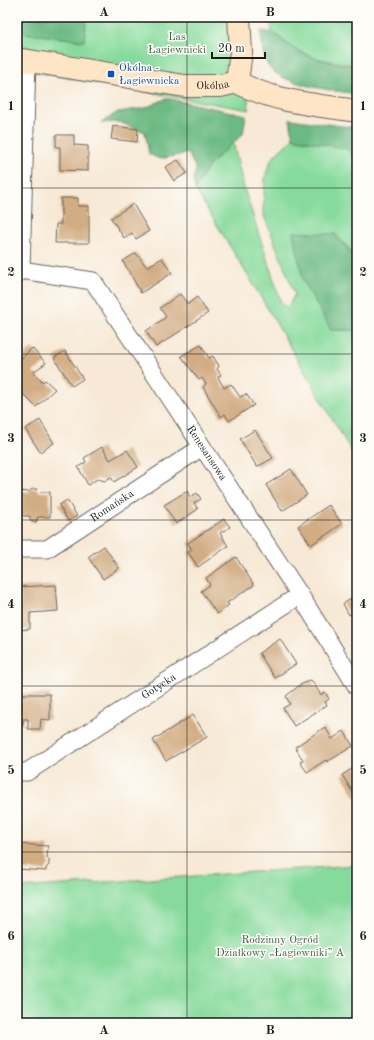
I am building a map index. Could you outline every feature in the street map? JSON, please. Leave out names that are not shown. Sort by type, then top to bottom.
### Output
[{"type":"street","points":[[237,82],[241,52],[239,17]]},
{"type":"street","points":[[19,272],[22,60]]},
{"type":"street","name":"Okólna","points":[[22,60],[185,86],[220,86],[237,82],[252,90],[286,100],[357,111]]},
{"type":"street","name":"Renesansowa","points":[[19,272],[93,281],[300,596],[357,687]]},
{"type":"street","name":"Romańska","points":[[17,549],[47,549],[202,447]]},
{"type":"street","name":"Gotycka","points":[[17,772],[27,772],[300,596]]},
{"type":"green space","name":"Las Łagiewnicki","points":[[17,17],[240,17],[249,110],[17,69]]},
{"type":"green space","points":[[24,17],[87,17],[84,41],[18,32]]},
{"type":"green space","points":[[270,17],[357,17],[357,66],[315,58],[292,48],[272,32]]},
{"type":"green space","points":[[261,31],[272,33],[300,52],[316,58],[333,63],[357,66],[357,94],[297,83],[276,73],[269,67],[265,59]]},
{"type":"green space","points":[[165,99],[246,115],[243,134],[210,164],[195,189],[193,180],[196,169],[188,153],[160,159],[149,154],[145,132],[119,122],[101,123],[118,112],[145,108]]},
{"type":"green space","points":[[290,119],[357,128],[357,164],[348,149],[293,138]]},
{"type":"green space","points":[[293,138],[349,149],[357,164],[357,258],[335,234],[331,330],[357,330],[357,461],[253,284],[195,189],[210,164],[233,142],[244,188],[281,302],[287,308],[295,294],[263,213],[265,176],[272,158]]},
{"type":"green space","points":[[293,232],[335,234],[357,258],[357,330],[331,330],[303,280]]},
{"type":"green space","name":"Rodzinny Ogród Działkowy „Łagiewniki” A","points":[[357,865],[357,1023],[17,1023],[17,888]]},
{"type":"building","points":[[113,126],[138,129],[137,142],[111,139]]},
{"type":"building","points":[[56,135],[74,135],[74,145],[88,146],[88,171],[60,170],[60,147],[56,147]]},
{"type":"building","points":[[178,160],[187,173],[174,181],[165,167]]},
{"type":"building","points":[[61,198],[78,198],[78,206],[89,206],[89,243],[55,243],[56,224],[61,224]]},
{"type":"building","points":[[133,204],[149,231],[136,239],[132,233],[124,238],[111,218]]},
{"type":"building","points":[[136,253],[147,267],[162,258],[172,273],[141,293],[123,261]]},
{"type":"building","points":[[180,294],[188,304],[197,297],[208,313],[156,347],[146,331],[166,317],[160,308]]},
{"type":"building","points":[[201,345],[209,358],[213,356],[219,366],[217,369],[221,375],[218,377],[224,388],[231,384],[240,397],[246,394],[254,405],[229,421],[225,414],[221,417],[203,387],[206,384],[202,378],[199,380],[181,356]]},
{"type":"building","points":[[32,348],[46,363],[33,372],[43,382],[45,380],[55,389],[36,407],[17,388],[17,363]]},
{"type":"building","points":[[65,351],[83,379],[72,386],[54,358]]},
{"type":"building","points":[[40,420],[54,443],[40,452],[25,429]]},
{"type":"building","points":[[255,430],[273,458],[257,467],[240,439]]},
{"type":"building","points":[[102,447],[110,460],[127,450],[138,467],[114,482],[111,477],[105,481],[97,479],[88,485],[78,467],[86,462],[84,458]]},
{"type":"building","points":[[291,469],[307,495],[282,511],[266,485]]},
{"type":"building","points":[[32,489],[37,489],[40,492],[50,492],[50,517],[38,517],[36,522],[32,522],[30,520],[30,516],[19,516],[19,532],[17,532],[18,491],[29,492]]},
{"type":"building","points":[[187,491],[190,497],[197,493],[201,499],[194,503],[198,509],[176,524],[164,505]]},
{"type":"building","points":[[67,500],[77,516],[68,521],[59,505]]},
{"type":"building","points":[[329,505],[342,524],[311,545],[298,526]]},
{"type":"building","points":[[224,519],[230,527],[220,533],[228,546],[198,567],[188,552],[192,550],[188,543]]},
{"type":"building","points":[[104,546],[119,568],[103,579],[88,557]]},
{"type":"building","points":[[236,557],[254,585],[227,603],[229,605],[217,614],[201,591],[210,585],[206,578]]},
{"type":"building","points":[[56,585],[58,611],[30,613],[30,629],[17,630],[17,603],[21,603],[20,587]]},
{"type":"building","points":[[357,595],[357,616],[354,612],[349,615],[343,604]]},
{"type":"building","points":[[280,639],[296,664],[275,678],[259,653]]},
{"type":"building","points":[[311,680],[321,695],[325,692],[329,699],[325,702],[327,705],[294,726],[283,708],[290,704],[286,696],[300,685]]},
{"type":"building","points":[[17,694],[50,694],[50,720],[41,719],[40,729],[28,729],[28,719],[23,719],[23,725],[17,725]]},
{"type":"building","points":[[193,715],[207,737],[166,761],[153,740]]},
{"type":"building","points":[[325,727],[332,739],[344,731],[353,746],[307,772],[300,762],[303,760],[295,747]]},
{"type":"building","points":[[357,766],[357,799],[342,775]]},
{"type":"building","points":[[17,844],[48,846],[47,857],[49,860],[49,865],[46,868],[46,871],[17,869]]},
{"type":"place","name":"Okólna - Łagiewnicka","points":[[111,74]]}]
